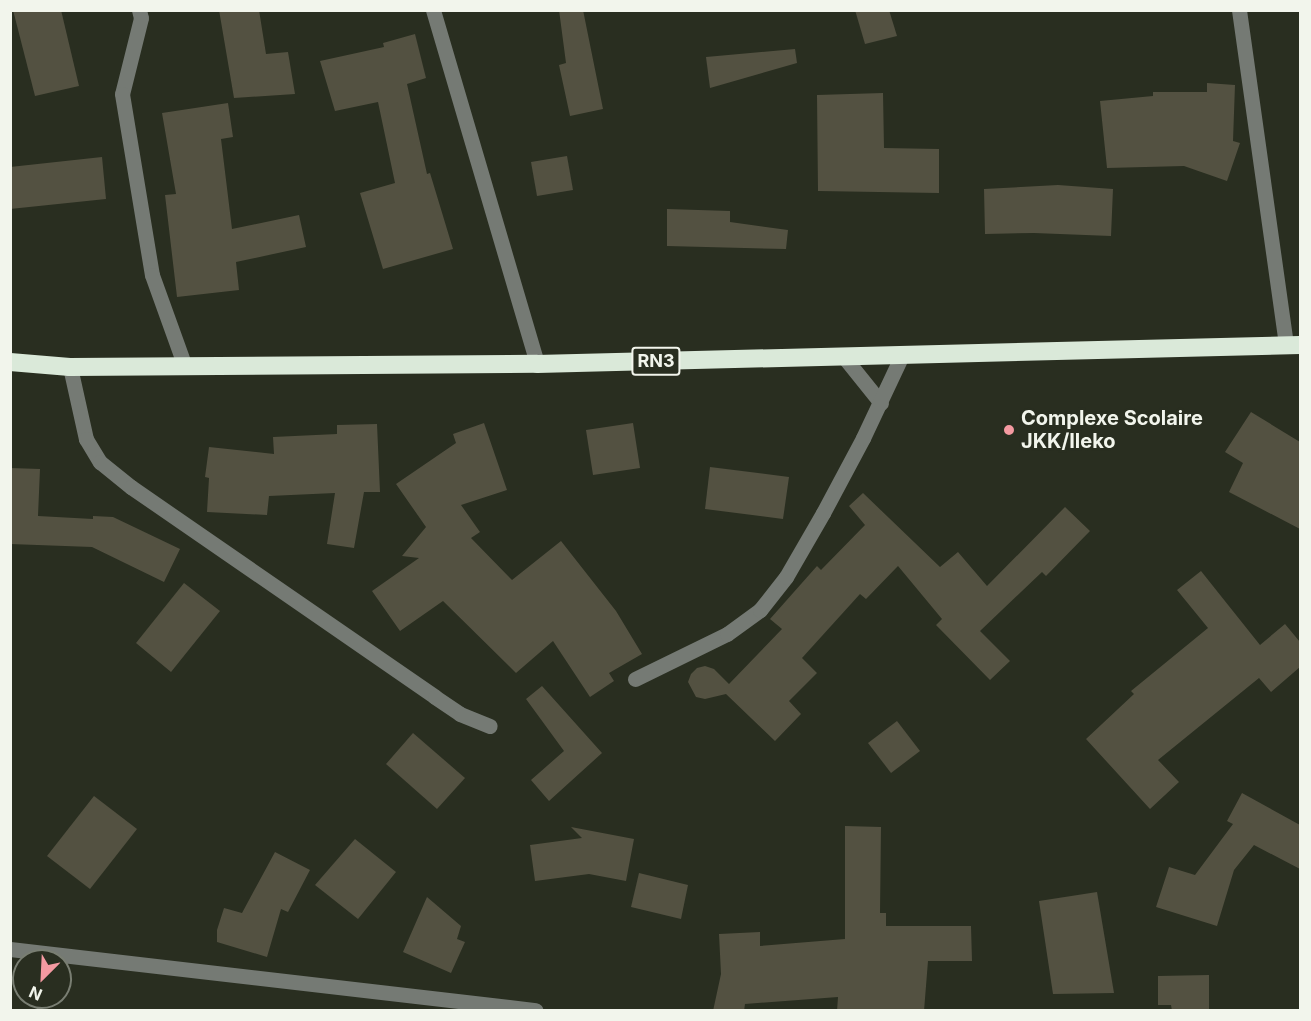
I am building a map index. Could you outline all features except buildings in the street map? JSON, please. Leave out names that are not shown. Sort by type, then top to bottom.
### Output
[{"type":"highway","name":"RN3","points":[[10,362],[70,367],[184,364],[537,364],[844,357],[903,353],[1293,345]]},
{"type":"street","points":[[139,10],[141,18],[122,94],[152,275],[184,364]]},
{"type":"street","points":[[433,10],[537,364]]},
{"type":"street","points":[[1239,10],[1293,345]]},
{"type":"street","points":[[635,679],[727,634],[760,610],[786,577],[881,402],[903,353]]},
{"type":"street","points":[[844,357],[881,402]]},
{"type":"street","points":[[70,367],[86,439],[100,462],[131,487],[460,714],[490,726]]},
{"type":"street","points":[[10,948],[535,1011]]},
{"type":"place","name":"Complexe Scolaire JKK/Ileko","points":[[1009,430]]}]
